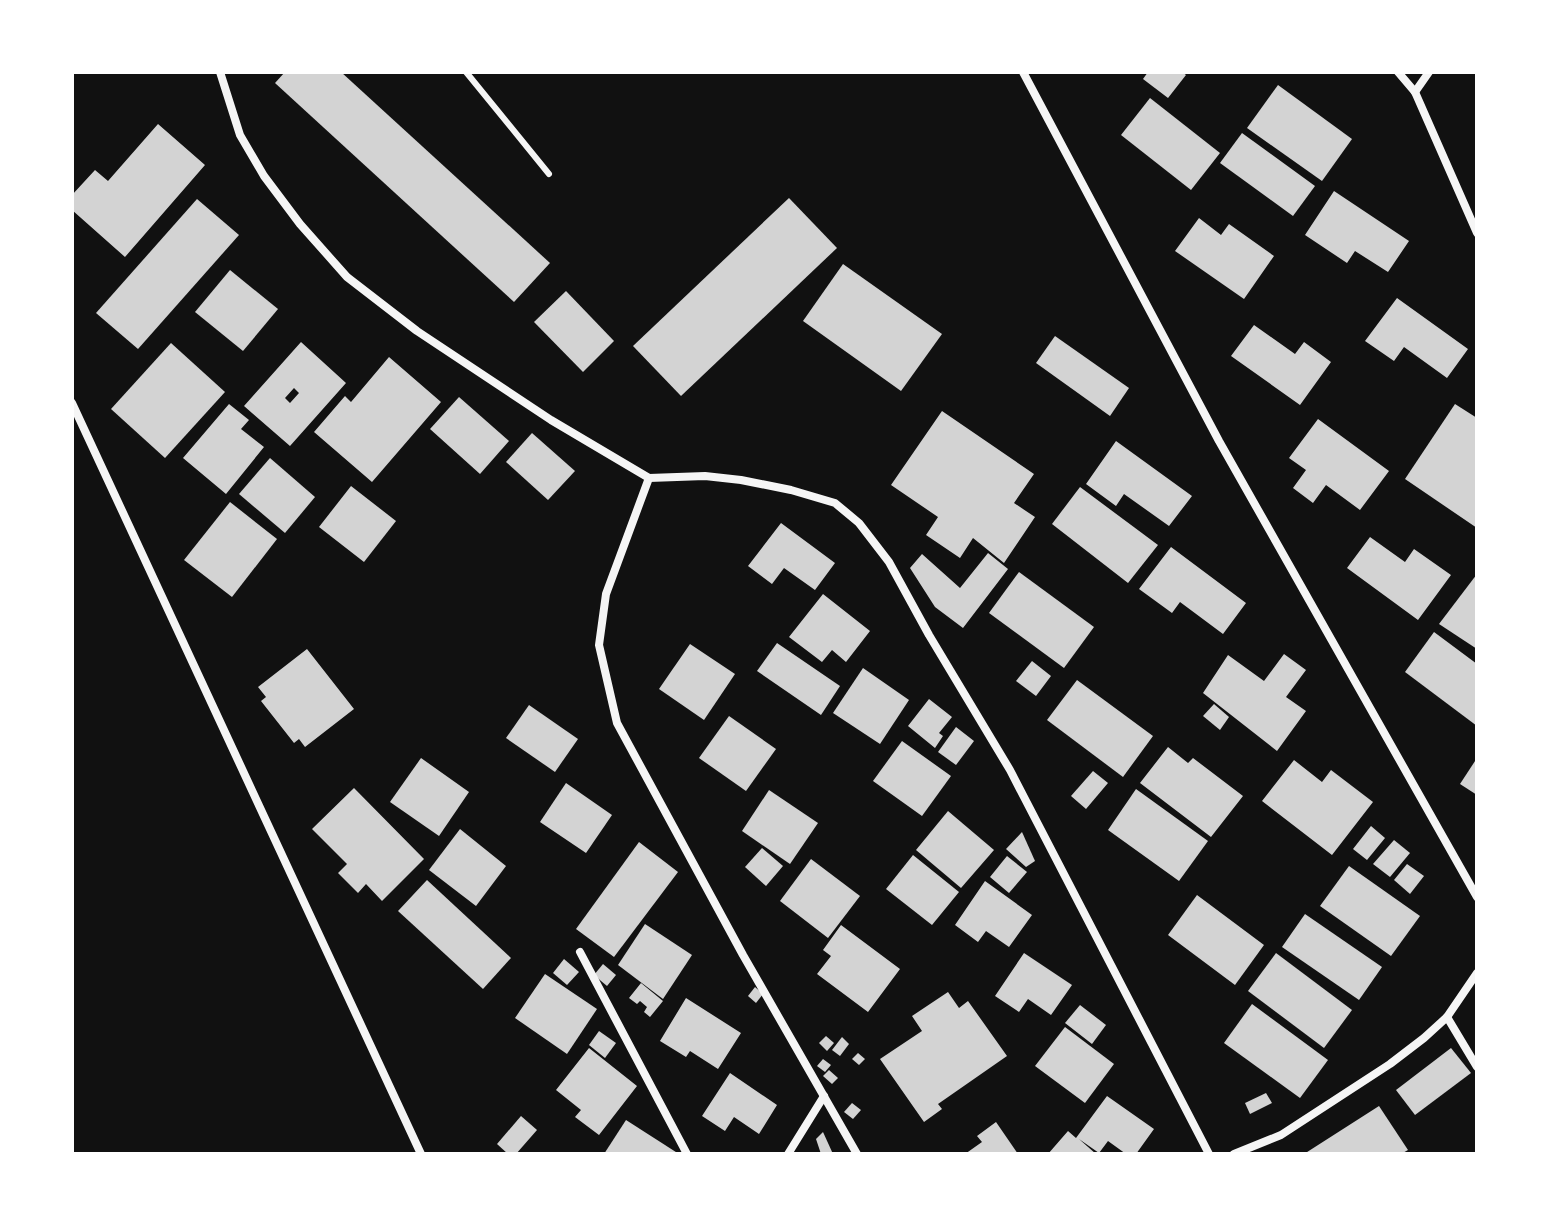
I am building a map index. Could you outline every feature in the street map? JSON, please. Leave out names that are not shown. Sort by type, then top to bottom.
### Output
[{"type":"street","points":[[220,72],[240,135],[264,176],[300,224],[347,277],[417,331],[551,420],[649,478],[705,476],[791,490],[835,503],[859,523],[889,562],[1010,770],[1209,1154]]},
{"type":"street","points":[[1023,72],[1219,441],[1477,897]]},
{"type":"street","points":[[1398,72],[1415,92],[1477,233]]},
{"type":"street","points":[[1415,92],[1429,72]]},
{"type":"street","points":[[72,403],[421,1154]]},
{"type":"street","points":[[649,478],[606,594],[599,645],[617,723],[743,955],[857,1154]]},
{"type":"street","points":[[580,952],[687,1154]]},
{"type":"street","points":[[1234,1154],[1281,1135],[1401,1055],[1447,1017],[1477,973]]},
{"type":"street","points":[[1447,1017],[1477,1067]]},
{"type":"street","points":[[788,1154],[824,1096]]},
{"type":"lane","points":[[466,72],[549,174]]},
{"type":"building","points":[[285,72],[341,72],[550,263],[514,302],[275,83]]},
{"type":"building","points":[[1148,72],[1182,72],[1186,75],[1168,98],[1143,79]]},
{"type":"building","points":[[1278,85],[1352,139],[1322,181],[1247,128]]},
{"type":"building","points":[[1150,98],[1220,153],[1191,190],[1121,135]]},
{"type":"building","points":[[158,124],[205,165],[125,257],[72,210],[72,195],[95,170],[108,181]]},
{"type":"building","points":[[1242,133],[1315,186],[1293,216],[1220,163]]},
{"type":"building","points":[[1334,191],[1409,241],[1388,272],[1355,251],[1347,263],[1305,235]]},
{"type":"building","points":[[789,198],[837,248],[681,396],[633,346]]},
{"type":"building","points":[[197,199],[239,235],[138,349],[96,313]]},
{"type":"building","points":[[1199,218],[1221,235],[1229,224],[1274,256],[1244,299],[1175,251]]},
{"type":"building","points":[[843,264],[942,334],[901,391],[803,321]]},
{"type":"building","points":[[230,270],[278,309],[243,351],[195,312]]},
{"type":"building","points":[[566,291],[614,341],[583,372],[534,322]]},
{"type":"building","points":[[1397,298],[1468,349],[1447,378],[1404,347],[1394,361],[1365,341]]},
{"type":"building","points":[[1254,325],[1295,354],[1304,342],[1331,362],[1300,405],[1231,356]]},
{"type":"building","points":[[1055,336],[1129,388],[1110,416],[1036,363]]},
{"type":"building","points":[[301,342],[346,383],[290,446],[244,406]],"holes":[[[294,388],[299,393],[290,403],[285,398]]]},
{"type":"building","points":[[171,343],[225,392],[165,458],[111,409]]},
{"type":"building","points":[[389,357],[441,402],[372,482],[314,432],[345,396],[351,402]]},
{"type":"building","points":[[459,397],[509,441],[480,474],[430,429]]},
{"type":"building","points":[[229,404],[249,420],[241,429],[264,447],[226,494],[183,458]]},
{"type":"building","points":[[1455,404],[1477,418],[1477,528],[1405,479]]},
{"type":"building","points":[[942,411],[1034,474],[1014,503],[1035,517],[1004,563],[973,538],[960,558],[926,535],[938,517],[891,485]]},
{"type":"building","points":[[1318,419],[1389,471],[1360,510],[1326,485],[1313,503],[1293,488],[1306,470],[1289,458]]},
{"type":"building","points":[[532,433],[575,471],[548,500],[506,462]]},
{"type":"building","points":[[1116,441],[1192,496],[1169,526],[1124,494],[1116,506],[1086,484]]},
{"type":"building","points":[[270,458],[315,497],[285,533],[239,494]]},
{"type":"building","points":[[351,486],[396,521],[364,562],[319,527]]},
{"type":"building","points":[[1080,487],[1158,545],[1128,583],[1052,524]]},
{"type":"building","points":[[230,502],[277,539],[232,597],[184,560]]},
{"type":"building","points":[[781,523],[835,563],[815,590],[784,568],[772,584],[748,566]]},
{"type":"building","points":[[1370,537],[1405,562],[1414,549],[1451,575],[1418,620],[1347,568]]},
{"type":"building","points":[[1171,547],[1246,603],[1223,634],[1180,602],[1172,613],[1139,589]]},
{"type":"building","points":[[988,553],[1008,569],[963,628],[935,607],[910,568],[922,554],[960,588]]},
{"type":"building","points":[[1019,572],[1094,627],[1064,668],[989,613]]},
{"type":"building","points":[[1477,574],[1477,649],[1439,624]]},
{"type":"building","points":[[823,594],[870,631],[846,662],[832,650],[822,662],[789,637]]},
{"type":"building","points":[[1434,632],[1477,664],[1477,726],[1405,672]]},
{"type":"building","points":[[777,643],[840,686],[821,715],[757,671]]},
{"type":"building","points":[[690,644],[735,674],[704,720],[659,689]]},
{"type":"building","points":[[307,649],[354,709],[305,747],[299,739],[294,743],[261,701],[266,697],[258,687]]},
{"type":"building","points":[[1284,654],[1306,670],[1286,697],[1306,711],[1277,751],[1203,693],[1228,655],[1264,681]]},
{"type":"building","points":[[1032,661],[1051,676],[1036,696],[1016,681]]},
{"type":"building","points":[[863,668],[909,700],[880,744],[833,713]]},
{"type":"building","points":[[1077,680],[1153,736],[1123,777],[1047,720]]},
{"type":"building","points":[[929,699],[952,717],[939,733],[943,736],[935,748],[908,726]]},
{"type":"building","points":[[1214,704],[1229,717],[1220,730],[1203,716]]},
{"type":"building","points":[[529,705],[578,739],[555,772],[506,738]]},
{"type":"building","points":[[729,716],[776,749],[746,791],[699,758]]},
{"type":"building","points":[[956,727],[974,741],[956,765],[938,752]]},
{"type":"building","points":[[902,741],[951,776],[922,816],[873,781]]},
{"type":"building","points":[[1168,747],[1188,763],[1193,758],[1243,796],[1211,837],[1140,783]]},
{"type":"building","points":[[421,758],[469,792],[439,836],[390,802]]},
{"type":"building","points":[[1477,758],[1477,795],[1460,784]]},
{"type":"building","points":[[1294,760],[1322,782],[1331,770],[1373,802],[1332,855],[1262,801]]},
{"type":"building","points":[[1093,771],[1108,783],[1086,809],[1071,796]]},
{"type":"building","points":[[566,783],[612,815],[586,853],[540,822]]},
{"type":"building","points":[[354,788],[424,859],[382,901],[366,884],[358,893],[338,873],[347,864],[312,829]]},
{"type":"building","points":[[1136,789],[1208,841],[1179,881],[1108,830]]},
{"type":"building","points":[[769,790],[818,823],[790,864],[742,831]]},
{"type":"building","points":[[948,811],[994,850],[961,888],[916,850]]},
{"type":"building","points":[[1371,826],[1385,838],[1367,860],[1353,849]]},
{"type":"building","points":[[460,829],[506,866],[476,906],[429,870]]},
{"type":"building","points":[[1022,832],[1035,861],[1026,867],[1006,849]]},
{"type":"building","points":[[1394,840],[1410,853],[1390,877],[1373,864]]},
{"type":"building","points":[[639,842],[678,872],[614,957],[576,929]]},
{"type":"building","points":[[762,848],[783,866],[766,886],[745,867]]},
{"type":"building","points":[[913,855],[959,892],[932,925],[886,889]]},
{"type":"building","points":[[1007,856],[1027,872],[1009,893],[990,877]]},
{"type":"building","points":[[811,859],[860,896],[828,938],[780,901]]},
{"type":"building","points":[[1407,864],[1424,876],[1410,894],[1394,880]]},
{"type":"building","points":[[1349,866],[1420,916],[1391,956],[1320,906]]},
{"type":"building","points":[[427,880],[511,958],[483,989],[398,911]]},
{"type":"building","points":[[985,881],[1032,915],[1009,947],[986,931],[978,942],[955,925]]},
{"type":"building","points":[[1197,895],[1264,945],[1235,985],[1168,935]]},
{"type":"building","points":[[1305,914],[1382,967],[1359,1000],[1282,947]]},
{"type":"building","points":[[645,924],[692,955],[663,999],[618,965]]},
{"type":"building","points":[[841,925],[900,969],[868,1012],[817,974],[831,956],[823,950]]},
{"type":"building","points":[[1024,953],[1072,985],[1051,1015],[1028,999],[1019,1012],[995,996]]},
{"type":"building","points":[[1276,953],[1352,1010],[1324,1048],[1248,991]]},
{"type":"building","points":[[564,959],[579,972],[567,985],[553,973]]},
{"type":"building","points":[[603,964],[616,975],[607,986],[594,975]]},
{"type":"building","points":[[545,974],[597,1009],[567,1054],[515,1018]]},
{"type":"building","points":[[641,983],[663,1001],[650,1017],[644,1012],[647,1007],[629,998]]},
{"type":"building","points":[[755,987],[763,994],[756,1003],[748,996]]},
{"type":"building","points":[[948,992],[959,1008],[968,1001],[1007,1056],[938,1104],[942,1109],[924,1122],[880,1059],[922,1031],[912,1016]]},
{"type":"building","points":[[686,998],[741,1033],[718,1069],[690,1051],[686,1057],[660,1041]]},
{"type":"building","points":[[1252,1004],[1328,1060],[1300,1098],[1224,1043]]},
{"type":"building","points":[[1080,1005],[1106,1025],[1092,1044],[1065,1023]]},
{"type":"building","points":[[1065,1027],[1114,1064],[1085,1103],[1035,1066]]},
{"type":"building","points":[[599,1031],[616,1043],[605,1058],[589,1045]]},
{"type":"building","points":[[826,1036],[834,1043],[827,1051],[819,1043]]},
{"type":"building","points":[[842,1037],[849,1044],[840,1056],[832,1050]]},
{"type":"building","points":[[589,1048],[637,1086],[599,1135],[575,1117],[581,1110],[556,1090]]},
{"type":"building","points":[[1451,1048],[1471,1073],[1415,1115],[1396,1090]]},
{"type":"building","points":[[858,1053],[865,1059],[859,1065],[852,1059]]},
{"type":"building","points":[[823,1059],[831,1065],[825,1072],[817,1066]]},
{"type":"building","points":[[829,1070],[838,1078],[832,1084],[823,1076]]},
{"type":"building","points":[[730,1073],[777,1105],[759,1134],[734,1117],[725,1131],[702,1116]]},
{"type":"building","points":[[1266,1093],[1272,1103],[1250,1114],[1245,1103]]},
{"type":"building","points":[[1107,1096],[1154,1129],[1136,1154],[1126,1154],[1108,1141],[1099,1153],[1079,1139],[1096,1154],[1048,1154],[1068,1131],[1076,1138]]},
{"type":"building","points":[[852,1103],[861,1110],[853,1119],[844,1112]]},
{"type":"building","points":[[1379,1106],[1408,1150],[1401,1154],[1304,1154]]},
{"type":"building","points":[[521,1116],[537,1130],[516,1154],[508,1154],[497,1144]]},
{"type":"building","points":[[626,1120],[679,1154],[604,1154]]},
{"type":"building","points":[[996,1122],[1018,1154],[965,1154],[982,1142],[977,1136]]},
{"type":"building","points":[[823,1132],[833,1154],[821,1154],[816,1139]]}]
